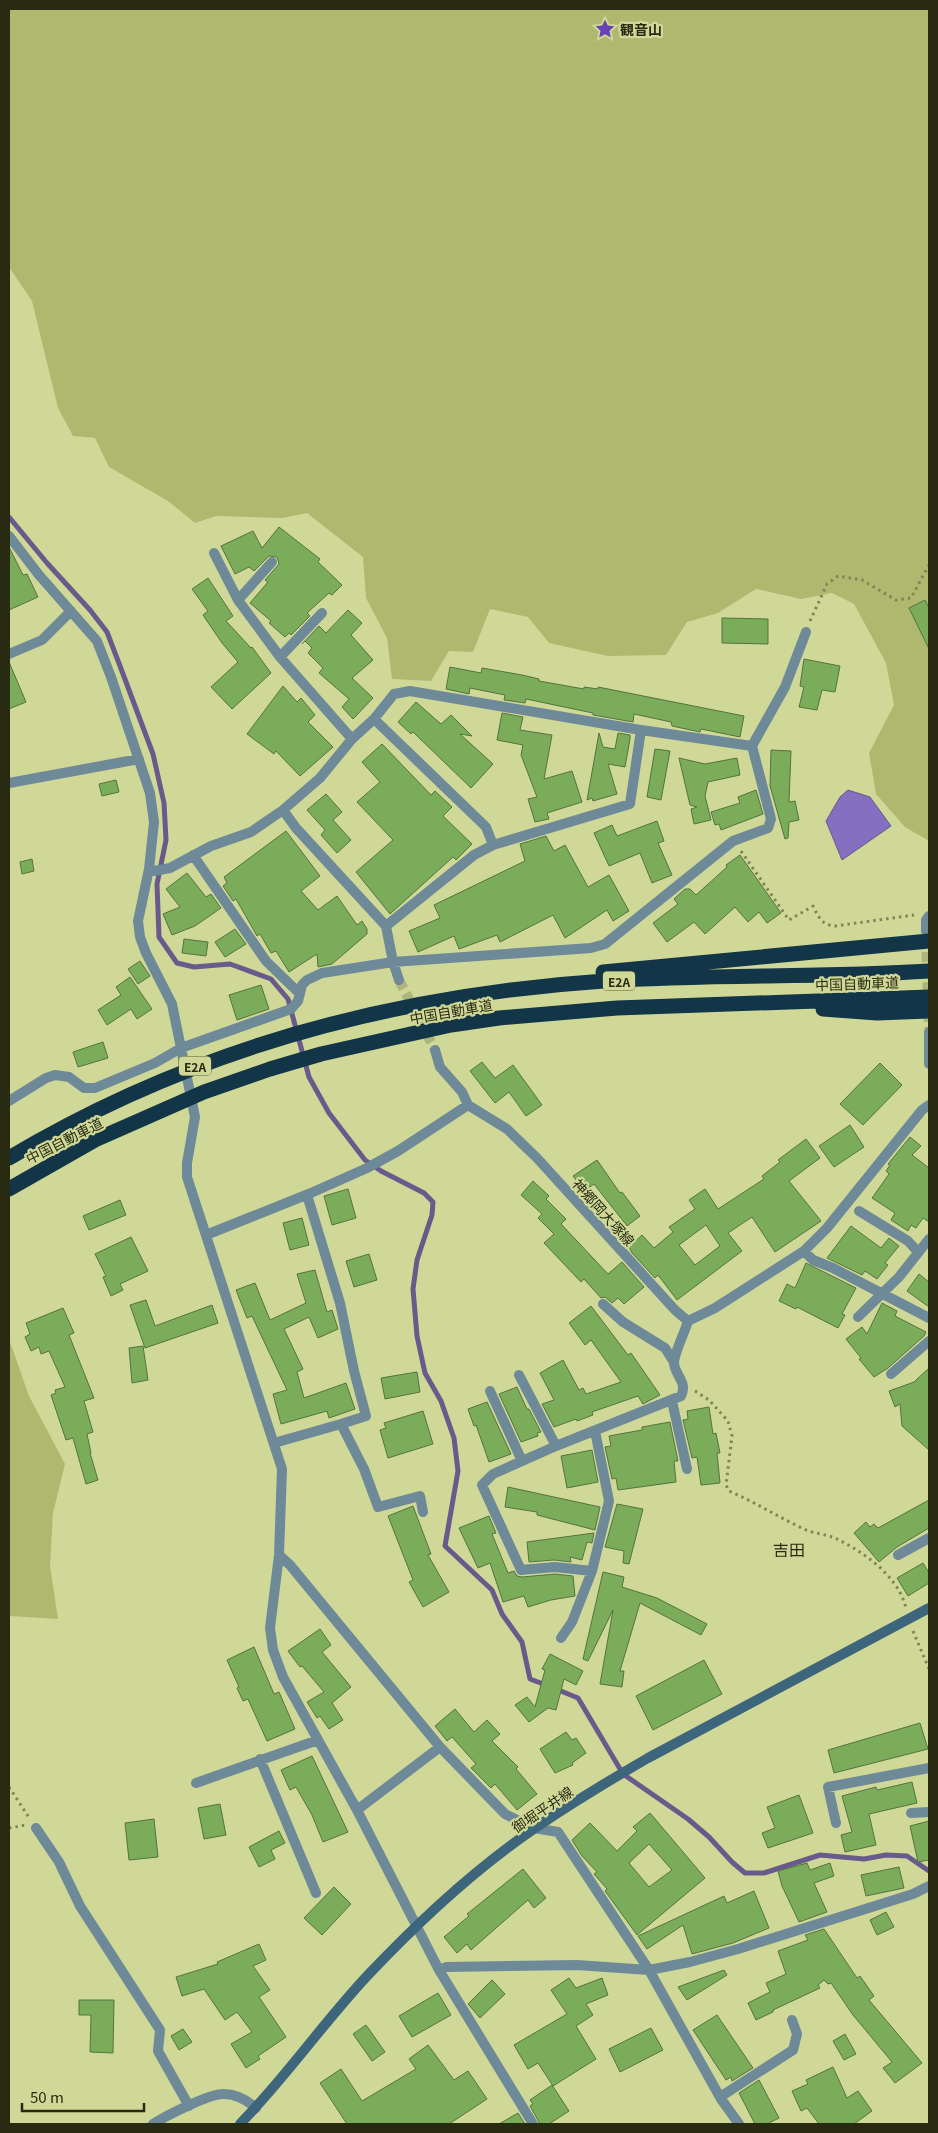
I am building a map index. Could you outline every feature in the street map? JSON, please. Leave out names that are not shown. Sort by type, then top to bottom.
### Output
[{"type":"highway","points":[[454,997],[566,975],[927,936]]},
{"type":"highway","name":"中国自動車道","points":[[9,1158],[83,1117],[195,1066],[312,1028],[380,1011],[502,990],[604,981],[929,971]]},
{"type":"highway","name":"中国自動車道","points":[[9,1189],[95,1140],[204,1092],[321,1054],[451,1025],[499,1018],[617,1008],[929,997]]},
{"type":"highway","points":[[758,1004],[877,1014],[929,1011]]},
{"type":"street","points":[[9,536],[97,642],[150,793],[154,822],[152,870],[138,921],[140,937],[172,1004],[195,1116],[187,1163],[187,1177],[282,1469],[279,1555],[270,1628],[273,1650],[284,1676],[357,1810],[439,1970],[532,2124]]},
{"type":"street","points":[[214,553],[238,600],[280,657],[352,739]]},
{"type":"street","points":[[238,600],[272,562]]},
{"type":"street","points":[[9,654],[42,640],[72,611]]},
{"type":"street","points":[[280,657],[322,613]]},
{"type":"street","points":[[9,1101],[46,1078],[55,1075],[69,1077],[84,1088],[95,1088],[155,1063],[181,1048],[292,1009],[298,1001],[302,985],[307,980],[322,973],[393,962],[591,948],[605,944],[734,841],[768,828],[771,819],[752,746],[785,687],[806,632]]},
{"type":"street","points":[[152,870],[170,868],[211,846],[251,832],[283,810],[320,778],[352,739],[374,720],[394,694],[410,691],[641,730],[752,746]]},
{"type":"street","points":[[374,720],[486,827],[494,845]]},
{"type":"street","points":[[386,926],[474,855],[494,845],[630,804],[641,730]]},
{"type":"street","points":[[9,783],[139,759]]},
{"type":"street","points":[[283,810],[296,828],[386,926],[393,962],[399,980]]},
{"type":"street","points":[[193,856],[266,961],[300,994]]},
{"type":"street","points":[[927,936],[928,918]]},
{"type":"street","points":[[929,1032],[929,1064]]},
{"type":"street","points":[[206,1235],[372,1166],[468,1106],[462,1092],[440,1067],[435,1050]]},
{"type":"street","points":[[674,1362],[688,1322],[715,1308],[804,1251],[827,1228],[922,1110],[929,1105]]},
{"type":"street","name":"神郷岡大塚線","points":[[468,1106],[508,1129],[537,1158],[674,1310],[688,1322]]},
{"type":"street","points":[[274,1442],[366,1416],[354,1371],[340,1303],[306,1195]]},
{"type":"street","points":[[859,1211],[908,1240],[918,1252]]},
{"type":"street","points":[[858,1317],[884,1294],[929,1239]]},
{"type":"street","points":[[804,1251],[813,1260],[929,1318]]},
{"type":"street","points":[[592,1571],[555,1567],[521,1570],[482,1485],[492,1474],[681,1396],[684,1390],[674,1362],[665,1348],[623,1322],[603,1304]]},
{"type":"street","points":[[891,1374],[929,1342]]},
{"type":"street","points":[[519,1375],[556,1446]]},
{"type":"street","points":[[490,1391],[522,1461]]},
{"type":"street","points":[[672,1401],[686,1469]]},
{"type":"street","points":[[341,1424],[364,1469],[378,1507],[420,1496],[423,1512]]},
{"type":"street","points":[[561,1638],[572,1622],[592,1571],[609,1501],[595,1431]]},
{"type":"street","points":[[898,1555],[929,1538]]},
{"type":"street","points":[[279,1555],[290,1565],[440,1747],[505,1814],[534,1828],[558,1832],[649,1970],[720,2097],[739,2124]]},
{"type":"street","name":"御堀平井線","points":[[240,2124],[256,2108],[322,2027],[368,1975],[417,1926],[480,1870],[534,1828],[648,1758],[929,1608]]},
{"type":"street","points":[[196,1783],[318,1740]]},
{"type":"street","points":[[357,1810],[440,1747]]},
{"type":"street","points":[[260,1759],[316,1892]]},
{"type":"street","points":[[836,1823],[828,1786],[929,1768]]},
{"type":"street","points":[[911,1813],[929,1812]]},
{"type":"street","points":[[36,1828],[59,1862],[80,1906],[160,2030],[158,2051],[189,2106]]},
{"type":"street","points":[[439,1970],[446,1967],[577,1965],[649,1970],[690,1962],[738,1949],[913,1894],[927,1887]]},
{"type":"street","points":[[720,2097],[793,2050],[797,2034],[792,2020]]},
{"type":"street","points":[[153,2124],[207,2097],[224,2094],[248,2100],[256,2108]]},
{"type":"path","points":[[806,632],[827,584],[838,576],[862,580],[896,600],[912,598],[929,565]]},
{"type":"path","points":[[734,841],[789,920],[813,906],[821,922],[828,926],[915,915],[928,918]]},
{"type":"path","points":[[684,1390],[698,1392],[709,1400],[728,1421],[732,1436],[726,1485],[729,1491],[757,1502],[806,1530],[836,1538],[866,1557],[888,1575],[904,1599],[908,1620],[929,1669]]},
{"type":"path","points":[[9,1787],[36,1828]]},
{"type":"green space","points":[[9,9],[929,9],[929,841],[905,827],[876,794],[869,753],[894,705],[886,663],[854,604],[832,593],[801,599],[756,589],[718,613],[687,622],[666,655],[608,656],[549,643],[528,617],[490,609],[473,652],[449,651],[431,681],[392,679],[387,638],[366,598],[363,557],[307,513],[283,518],[216,516],[195,523],[168,501],[109,467],[95,438],[73,436],[58,408],[32,301],[9,267]]},
{"type":"green space","points":[[9,1339],[29,1396],[65,1464],[53,1513],[50,1566],[58,1619],[9,1616]]},
{"type":"shaded area","points":[[848,790],[870,797],[891,826],[842,860],[826,821],[840,797]]},
{"type":"building","points":[[279,527],[320,559],[318,562],[342,585],[332,595],[329,593],[307,613],[310,616],[291,635],[289,633],[285,637],[269,623],[271,621],[250,603],[268,582],[265,580],[279,564],[277,557],[269,556],[254,571],[249,567],[235,574],[221,546],[253,531],[262,548]]},
{"type":"building","points":[[9,547],[23,575],[27,574],[38,597],[9,610]]},
{"type":"building","points":[[208,578],[233,616],[226,621],[252,647],[271,673],[232,709],[211,687],[238,662],[203,615],[208,611],[192,589]]},
{"type":"building","points":[[925,600],[929,608],[929,649],[909,608]]},
{"type":"building","points":[[348,610],[362,623],[351,635],[373,660],[352,678],[373,698],[353,719],[342,707],[349,699],[319,673],[323,668],[308,653],[312,648],[305,641],[302,644],[319,626],[326,633]]},
{"type":"building","points":[[722,618],[768,619],[768,644],[722,643]]},
{"type":"building","points":[[804,659],[840,666],[835,692],[822,690],[817,710],[799,707],[804,687],[800,686]]},
{"type":"building","points":[[9,662],[26,702],[9,709]]},
{"type":"building","points":[[450,667],[481,673],[482,668],[584,689],[584,687],[598,689],[598,687],[744,716],[740,737],[701,729],[700,732],[672,726],[671,722],[634,714],[633,722],[593,715],[593,713],[526,699],[525,703],[504,700],[505,695],[470,688],[469,694],[446,689]]},
{"type":"building","points":[[283,686],[297,702],[301,698],[315,715],[308,722],[333,747],[300,776],[276,751],[274,754],[247,734]]},
{"type":"building","points":[[416,702],[441,724],[451,715],[472,736],[460,734],[493,764],[471,788],[413,732],[411,734],[398,722]]},
{"type":"building","points":[[502,713],[523,717],[520,730],[552,735],[544,779],[572,771],[582,802],[547,813],[549,819],[535,822],[528,799],[537,797],[521,755],[523,745],[497,740]]},
{"type":"building","points":[[599,733],[603,747],[615,749],[618,733],[630,735],[630,739],[625,767],[608,764],[617,794],[593,801],[592,798],[587,800]]},
{"type":"building","points":[[382,744],[431,795],[435,791],[452,807],[443,816],[472,844],[456,860],[453,857],[390,914],[356,872],[393,840],[357,802],[380,782],[362,762]]},
{"type":"building","points":[[655,749],[670,751],[661,800],[647,797]]},
{"type":"building","points":[[771,750],[791,751],[789,802],[795,801],[799,820],[789,822],[788,838],[785,839],[770,786]]},
{"type":"building","points":[[679,758],[705,764],[737,758],[740,775],[708,782],[705,796],[711,820],[694,824],[691,809],[697,807],[690,805]]},
{"type":"building","points":[[116,780],[119,792],[102,796],[99,784]]},
{"type":"building","points":[[756,790],[763,814],[721,830],[719,824],[715,825],[711,812],[740,803],[738,797]]},
{"type":"building","points":[[326,794],[342,812],[333,820],[351,840],[337,853],[321,835],[325,830],[307,810]]},
{"type":"building","points":[[657,821],[664,841],[658,843],[672,875],[652,883],[640,853],[609,866],[594,833],[612,825],[617,836]]},
{"type":"building","points":[[286,831],[320,876],[301,891],[318,910],[337,896],[357,925],[362,921],[367,929],[367,934],[332,964],[318,967],[317,954],[289,972],[276,951],[271,953],[260,934],[257,936],[236,899],[233,901],[223,886],[227,883],[224,877]]},
{"type":"building","points":[[546,836],[554,851],[565,845],[588,887],[609,875],[629,911],[613,921],[607,910],[565,938],[553,915],[500,942],[497,935],[459,949],[454,936],[418,952],[409,931],[440,918],[434,905],[525,861],[520,844]]},
{"type":"building","points":[[740,855],[781,913],[767,923],[759,912],[748,922],[735,907],[705,934],[694,922],[667,942],[653,923],[678,904],[674,899],[685,889],[690,889],[696,895],[727,867],[726,865]]},
{"type":"building","points":[[32,859],[34,871],[22,874],[20,862]]},
{"type":"building","points":[[187,873],[206,897],[211,894],[221,908],[195,926],[172,935],[163,914],[180,907],[166,889]]},
{"type":"building","points":[[235,929],[246,944],[225,957],[215,942]]},
{"type":"building","points":[[184,939],[208,942],[206,956],[182,953]]},
{"type":"building","points":[[140,961],[150,976],[138,984],[128,969]]},
{"type":"building","points":[[130,977],[152,1009],[137,1019],[131,1009],[107,1025],[98,1010],[121,995],[116,987]]},
{"type":"building","points":[[261,985],[269,1009],[237,1020],[229,995]]},
{"type":"building","points":[[103,1042],[108,1058],[78,1067],[73,1052]]},
{"type":"building","points":[[482,1062],[495,1078],[513,1065],[542,1105],[526,1116],[509,1092],[495,1103],[470,1071]]},
{"type":"building","points":[[880,1063],[902,1085],[863,1125],[840,1104]]},
{"type":"building","points":[[850,1125],[864,1147],[834,1167],[819,1146]]},
{"type":"building","points":[[910,1137],[921,1146],[912,1155],[929,1168],[929,1222],[923,1218],[916,1228],[911,1225],[908,1231],[891,1220],[895,1213],[872,1198],[889,1174],[886,1171],[890,1165],[888,1164]]},
{"type":"building","points":[[806,1139],[820,1158],[789,1181],[821,1221],[775,1252],[752,1217],[728,1233],[742,1251],[677,1300],[658,1275],[655,1278],[632,1253],[629,1247],[642,1235],[654,1248],[673,1232],[669,1227],[695,1209],[689,1200],[705,1189],[718,1209],[764,1179],[762,1176],[780,1162],[778,1160]],"holes":[[[706,1225],[720,1246],[695,1265],[679,1245]]]},
{"type":"building","points":[[597,1160],[620,1193],[622,1192],[640,1216],[627,1226],[594,1184],[584,1191],[573,1176]]},
{"type":"building","points":[[533,1181],[549,1196],[546,1199],[566,1219],[561,1224],[608,1274],[622,1262],[644,1287],[624,1304],[618,1298],[612,1303],[605,1297],[601,1298],[584,1279],[581,1282],[544,1243],[554,1234],[538,1218],[542,1214],[521,1195]]},
{"type":"building","points":[[348,1189],[356,1218],[332,1225],[324,1196]]},
{"type":"building","points":[[120,1200],[126,1215],[89,1230],[83,1216]]},
{"type":"building","points":[[302,1218],[309,1245],[290,1250],[283,1223]]},
{"type":"building","points":[[851,1226],[881,1248],[889,1238],[899,1246],[885,1263],[888,1265],[877,1279],[865,1271],[862,1275],[827,1258]]},
{"type":"building","points":[[131,1237],[148,1271],[120,1284],[123,1290],[111,1296],[103,1277],[106,1276],[95,1254]]},
{"type":"building","points":[[369,1254],[377,1280],[354,1287],[346,1261]]},
{"type":"building","points":[[806,1263],[856,1288],[842,1314],[845,1315],[838,1328],[797,1307],[796,1309],[779,1301],[787,1284],[795,1288]]},
{"type":"building","points":[[315,1270],[327,1312],[332,1310],[338,1329],[318,1338],[309,1317],[284,1329],[303,1369],[297,1372],[304,1398],[346,1383],[355,1409],[329,1418],[327,1411],[281,1424],[273,1394],[287,1390],[252,1316],[247,1318],[236,1290],[255,1283],[270,1320],[306,1303],[297,1274]]},
{"type":"building","points":[[919,1274],[929,1282],[929,1307],[907,1291]]},
{"type":"building","points":[[146,1300],[155,1326],[212,1305],[218,1323],[145,1348],[130,1305]]},
{"type":"building","points":[[882,1303],[897,1311],[895,1316],[926,1332],[924,1336],[888,1368],[874,1377],[846,1339],[862,1327],[867,1334]]},
{"type":"building","points":[[591,1306],[628,1355],[631,1353],[660,1395],[643,1404],[638,1396],[592,1412],[593,1415],[577,1421],[576,1419],[554,1427],[542,1404],[554,1400],[540,1373],[563,1360],[579,1390],[583,1388],[586,1394],[621,1382],[591,1340],[585,1345],[569,1323]]},
{"type":"building","points":[[63,1308],[74,1333],[69,1335],[94,1398],[84,1401],[93,1432],[87,1434],[90,1453],[98,1480],[86,1484],[73,1438],[66,1440],[51,1395],[56,1393],[55,1390],[65,1387],[49,1351],[41,1354],[39,1347],[31,1351],[25,1337],[30,1334],[26,1323]]},
{"type":"building","points":[[143,1346],[148,1380],[132,1383],[129,1348]]},
{"type":"building","points":[[929,1368],[929,1450],[902,1426],[900,1404],[895,1407],[889,1391],[914,1382]]},
{"type":"building","points":[[417,1372],[420,1392],[385,1399],[381,1378]]},
{"type":"building","points":[[517,1387],[527,1409],[529,1409],[541,1432],[537,1433],[538,1436],[521,1442],[499,1394]]},
{"type":"building","points":[[487,1402],[511,1454],[489,1462],[476,1425],[474,1426],[468,1409]]},
{"type":"building","points":[[709,1407],[713,1434],[716,1433],[720,1453],[717,1453],[720,1483],[701,1485],[697,1457],[692,1458],[683,1420],[688,1419],[687,1411]]},
{"type":"building","points":[[423,1411],[433,1444],[388,1458],[380,1430],[386,1428],[384,1423]]},
{"type":"building","points":[[670,1422],[678,1461],[674,1461],[676,1482],[618,1490],[616,1478],[612,1479],[605,1447],[611,1446],[609,1436],[642,1430],[642,1427]]},
{"type":"building","points":[[592,1450],[598,1482],[567,1488],[561,1456]]},
{"type":"building","points":[[508,1487],[600,1507],[595,1530],[537,1515],[537,1512],[505,1507]]},
{"type":"building","points":[[929,1500],[929,1528],[897,1547],[879,1562],[854,1533],[866,1522],[870,1527],[874,1524],[878,1528]]},
{"type":"building","points":[[617,1504],[643,1509],[629,1564],[623,1563],[624,1551],[605,1547]]},
{"type":"building","points":[[413,1506],[431,1554],[428,1555],[449,1592],[423,1607],[409,1582],[413,1580],[388,1516]]},
{"type":"building","points":[[489,1516],[496,1533],[492,1534],[508,1573],[514,1571],[517,1576],[522,1577],[555,1574],[573,1576],[575,1596],[551,1600],[528,1607],[524,1596],[503,1602],[490,1563],[478,1568],[459,1528]]},
{"type":"building","points":[[594,1533],[592,1543],[587,1542],[582,1560],[570,1557],[571,1562],[554,1560],[529,1562],[527,1542]]},
{"type":"building","points":[[923,1563],[929,1573],[929,1583],[908,1596],[897,1578]]},
{"type":"building","points":[[603,1572],[624,1577],[622,1587],[657,1598],[707,1624],[701,1635],[640,1603],[620,1671],[624,1671],[622,1687],[600,1684],[613,1610],[588,1661],[583,1659]]},
{"type":"building","points":[[320,1629],[331,1645],[322,1652],[351,1687],[332,1703],[343,1720],[329,1729],[320,1716],[317,1718],[307,1702],[324,1692],[302,1666],[300,1667],[288,1651]]},
{"type":"building","points":[[254,1647],[274,1694],[279,1692],[295,1729],[267,1741],[248,1699],[243,1701],[227,1660]]},
{"type":"building","points":[[550,1654],[583,1671],[576,1685],[564,1679],[556,1710],[548,1708],[529,1722],[515,1705],[527,1697],[535,1707],[545,1670],[542,1669]]},
{"type":"building","points":[[704,1660],[722,1694],[653,1730],[636,1696]]},
{"type":"building","points":[[455,1709],[474,1732],[487,1720],[500,1734],[492,1741],[518,1767],[516,1769],[537,1794],[517,1810],[495,1784],[491,1788],[471,1768],[476,1764],[452,1737],[447,1741],[435,1726]]},
{"type":"building","points":[[920,1723],[928,1749],[834,1773],[828,1750]]},
{"type":"building","points":[[566,1732],[572,1740],[576,1738],[586,1753],[572,1763],[573,1765],[555,1773],[540,1749]]},
{"type":"building","points":[[312,1756],[348,1832],[323,1842],[312,1815],[296,1787],[290,1790],[281,1770]]},
{"type":"building","points":[[912,1782],[917,1803],[869,1814],[876,1845],[845,1852],[841,1835],[852,1832],[842,1796],[876,1787],[877,1790]]},
{"type":"building","points":[[799,1795],[813,1833],[768,1848],[762,1833],[775,1828],[767,1807]]},
{"type":"building","points":[[220,1804],[226,1835],[204,1839],[198,1808]]},
{"type":"building","points":[[650,1813],[705,1878],[637,1935],[605,1891],[607,1889],[594,1874],[597,1872],[582,1856],[572,1840],[590,1823],[617,1851],[637,1831],[633,1827]],"holes":[[[649,1844],[672,1870],[649,1887],[629,1863]]]},
{"type":"building","points":[[154,1819],[158,1857],[129,1860],[125,1823]]},
{"type":"building","points":[[929,1821],[929,1860],[918,1862],[910,1826]]},
{"type":"building","points":[[279,1831],[285,1843],[271,1850],[275,1859],[259,1867],[249,1847]]},
{"type":"building","points":[[807,1863],[810,1870],[830,1863],[834,1876],[814,1883],[827,1912],[799,1922],[782,1886],[778,1871]]},
{"type":"building","points":[[899,1867],[904,1888],[866,1896],[861,1875]]},
{"type":"building","points":[[523,1869],[546,1898],[534,1908],[528,1900],[471,1950],[467,1944],[457,1953],[444,1937],[469,1916],[467,1914]]},
{"type":"building","points":[[334,1887],[351,1904],[322,1935],[304,1918]]},
{"type":"building","points":[[754,1891],[769,1928],[733,1943],[692,1954],[683,1925],[647,1949],[638,1936],[724,1896],[727,1903]]},
{"type":"building","points":[[886,1912],[894,1927],[877,1935],[870,1920]]},
{"type":"building","points":[[824,1929],[857,1978],[860,1976],[874,1996],[869,2000],[922,2063],[895,2083],[883,2068],[892,2062],[853,2015],[831,1983],[828,1984],[824,1980],[818,1985],[820,1988],[756,2020],[748,2003],[770,1992],[766,1983],[786,1974],[778,1951],[808,1940],[805,1935]]},
{"type":"building","points":[[259,1944],[266,1960],[253,1966],[270,1990],[259,1997],[286,2037],[258,2056],[260,2059],[246,2068],[231,2044],[252,2032],[237,2012],[225,2020],[204,1989],[182,1996],[176,1977],[218,1964],[217,1962]]},
{"type":"building","points":[[724,1970],[727,1975],[687,2000],[678,1987]]},
{"type":"building","points":[[569,1978],[576,1988],[602,1978],[608,1995],[586,2004],[593,2015],[576,2026],[596,2059],[553,2086],[538,2063],[528,2069],[514,2045],[567,2014],[551,1990]]},
{"type":"building","points":[[492,1980],[505,1994],[480,2018],[468,2004]]},
{"type":"building","points":[[438,1993],[451,2015],[412,2037],[399,2016]]},
{"type":"building","points":[[79,2000],[114,2000],[113,2053],[90,2052],[91,2015],[79,2015]]},
{"type":"building","points":[[717,2015],[753,2068],[732,2081],[731,2077],[726,2080],[693,2030]]},
{"type":"building","points":[[366,2025],[385,2052],[372,2061],[353,2034]]},
{"type":"building","points":[[651,2028],[663,2050],[620,2072],[609,2049]]},
{"type":"building","points":[[183,2029],[192,2042],[179,2050],[171,2036]]},
{"type":"building","points":[[845,2034],[856,2054],[844,2060],[833,2041]]},
{"type":"building","points":[[428,2045],[454,2080],[468,2071],[487,2099],[449,2124],[347,2124],[320,2083],[341,2069],[362,2101],[416,2069],[409,2059]]},
{"type":"building","points":[[833,2067],[847,2098],[858,2091],[872,2111],[854,2124],[819,2124],[807,2108],[801,2111],[792,2091],[808,2084],[806,2080]]},
{"type":"building","points":[[759,2080],[779,2118],[767,2124],[755,2124],[739,2093]]},
{"type":"building","points":[[552,2085],[569,2111],[549,2124],[540,2124],[530,2106],[533,2104],[530,2100]]},
{"type":"building","points":[[518,2113],[525,2124],[499,2124]]},
{"type":"waterway","points":[[9,517],[107,632],[153,754],[164,803],[166,840],[157,884],[159,937],[177,963],[194,967],[230,964],[271,979],[288,999],[309,1077],[329,1113],[365,1160],[381,1171],[424,1193],[433,1202],[432,1215],[417,1260],[413,1289],[417,1336],[425,1373],[441,1401],[454,1438],[458,1471],[445,1546],[492,1590],[502,1614],[522,1642],[530,1679],[546,1685]]},
{"type":"waterway","points":[[556,1689],[578,1698],[623,1774],[688,1819],[745,1873],[764,1873],[820,1855],[864,1859],[886,1855],[907,1856],[929,1871]]},
{"type":"tunnel","points":[[926,937],[929,1028]]},
{"type":"tunnel","points":[[399,980],[435,1050]]},
{"type":"place","name":"観音山","points":[[605,29]]},
{"type":"district","name":"吉田","points":[[789,1549]]}]
